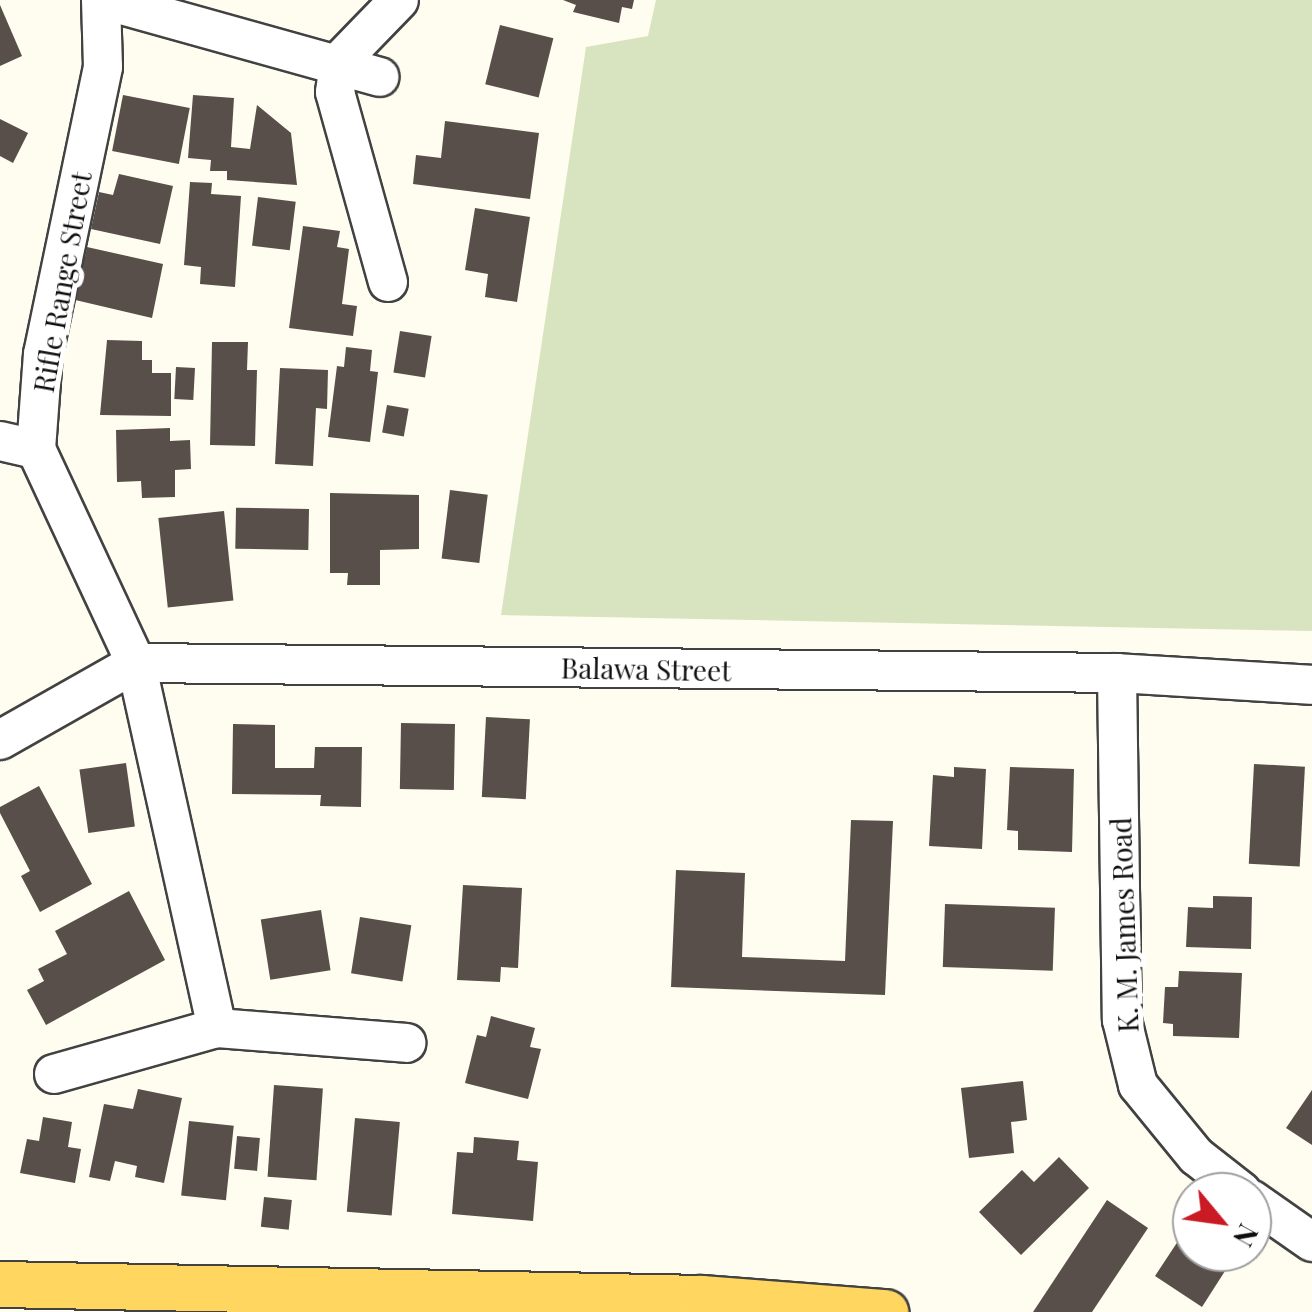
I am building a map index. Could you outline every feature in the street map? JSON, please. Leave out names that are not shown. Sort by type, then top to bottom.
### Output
[{"type":"main road","points":[[0,1284],[701,1298],[885,1312]]},
{"type":"street","points":[[102,0],[339,62],[378,76]]},
{"type":"street","name":"Rifle Range Street","points":[[102,0],[103,67],[43,354],[18,445],[136,663],[218,1028]]},
{"type":"street","points":[[388,282],[335,92],[339,62],[400,0]]},
{"type":"street","points":[[0,740],[136,663]]},
{"type":"street","name":"Balawa Street","points":[[136,663],[1117,673],[1312,684]]},
{"type":"street","name":"K. M. James Road","points":[[1117,673],[1122,1020],[1138,1085],[1196,1156],[1216,1172]]},
{"type":"street","points":[[54,1074],[218,1028],[406,1042]]},
{"type":"street","points":[[1272,1214],[1312,1242]]},
{"type":"green space","points":[[656,0],[1312,0],[1312,631],[501,615],[586,47],[648,36]]},
{"type":"building","points":[[563,0],[634,0],[632,9],[622,7],[619,23],[573,12],[576,5]]},
{"type":"building","points":[[0,5],[22,56],[0,66]]},
{"type":"building","points":[[500,25],[553,38],[539,97],[485,84]]},
{"type":"building","points":[[123,95],[190,108],[179,164],[112,151]]},
{"type":"building","points":[[193,95],[234,98],[231,147],[250,149],[257,105],[291,133],[297,185],[227,180],[227,171],[210,171],[211,160],[188,158]]},
{"type":"building","points":[[0,119],[28,133],[13,163],[0,156]]},
{"type":"building","points":[[445,121],[539,133],[530,199],[413,184],[416,155],[441,158]]},
{"type":"building","points":[[119,174],[173,186],[160,244],[91,229],[99,192],[113,195]]},
{"type":"building","points":[[190,182],[212,183],[211,194],[241,196],[235,287],[200,284],[201,267],[184,265]]},
{"type":"building","points":[[258,197],[296,202],[290,250],[252,246]]},
{"type":"building","points":[[475,208],[530,217],[517,302],[485,297],[488,274],[465,270]]},
{"type":"building","points":[[303,226],[340,231],[337,247],[349,249],[342,304],[357,306],[353,336],[289,328]]},
{"type":"building","points":[[87,247],[163,264],[152,318],[71,299],[79,256],[85,257]]},
{"type":"building","points":[[400,331],[432,336],[425,377],[393,372]]},
{"type":"building","points":[[107,340],[142,341],[142,360],[152,360],[152,373],[171,373],[171,416],[100,415]]},
{"type":"building","points":[[212,342],[248,342],[247,370],[257,370],[255,446],[210,445]]},
{"type":"building","points":[[346,347],[372,350],[370,371],[378,372],[370,442],[328,437],[337,366],[344,367]]},
{"type":"building","points":[[176,367],[195,368],[193,400],[174,399]]},
{"type":"building","points":[[280,368],[328,370],[327,409],[316,408],[313,466],[275,464]]},
{"type":"building","points":[[387,405],[409,409],[404,436],[382,433]]},
{"type":"building","points":[[170,428],[170,441],[190,440],[191,469],[175,470],[175,497],[142,498],[141,481],[117,482],[116,430]]},
{"type":"building","points":[[450,490],[488,495],[479,563],[442,558]]},
{"type":"building","points":[[330,493],[419,495],[419,549],[380,550],[380,585],[347,585],[348,573],[330,573]]},
{"type":"building","points":[[236,508],[309,509],[308,550],[235,549]]},
{"type":"building","points":[[224,511],[233,601],[168,607],[158,518]]},
{"type":"building","points":[[486,717],[530,719],[526,799],[482,797]]},
{"type":"building","points":[[401,723],[455,724],[454,790],[400,789]]},
{"type":"building","points":[[233,724],[275,725],[275,768],[314,768],[315,747],[362,747],[361,807],[320,806],[321,795],[232,794]]},
{"type":"building","points":[[126,763],[135,826],[88,833],[79,770]]},
{"type":"building","points":[[1254,764],[1305,767],[1300,867],[1249,864]]},
{"type":"building","points":[[954,767],[986,769],[982,849],[929,846],[933,775],[954,777]]},
{"type":"building","points":[[1010,767],[1074,769],[1072,852],[1018,850],[1018,831],[1007,830]]},
{"type":"building","points":[[39,786],[92,884],[40,912],[21,876],[30,871],[0,813],[0,807]]},
{"type":"building","points":[[851,820],[893,821],[885,995],[671,987],[676,870],[745,873],[742,957],[845,961]]},
{"type":"building","points":[[463,885],[522,888],[518,968],[501,967],[500,982],[457,980]]},
{"type":"building","points":[[129,891],[165,960],[46,1025],[27,990],[44,981],[38,969],[67,954],[55,931]]},
{"type":"building","points":[[1213,896],[1252,897],[1251,949],[1186,947],[1188,907],[1213,908]]},
{"type":"building","points":[[945,904],[1055,908],[1053,971],[943,967]]},
{"type":"building","points":[[321,910],[331,970],[270,980],[261,920]]},
{"type":"building","points":[[360,917],[411,925],[402,981],[351,973]]},
{"type":"building","points":[[1179,971],[1242,973],[1239,1038],[1173,1036],[1173,1024],[1163,1023],[1165,987],[1178,987]]},
{"type":"building","points":[[491,1016],[535,1028],[530,1047],[541,1049],[528,1099],[465,1083],[477,1035],[486,1037]]},
{"type":"building","points":[[1023,1081],[1027,1120],[1011,1122],[1014,1153],[969,1158],[961,1088]]},
{"type":"building","points":[[274,1085],[323,1088],[316,1180],[268,1177]]},
{"type":"building","points":[[138,1089],[182,1098],[164,1183],[135,1177],[137,1166],[115,1161],[110,1181],[89,1177],[104,1104],[133,1109]]},
{"type":"building","points":[[1312,1090],[1312,1145],[1286,1128]]},
{"type":"building","points":[[43,1117],[72,1122],[68,1147],[81,1149],[75,1183],[20,1173],[27,1139],[39,1141]]},
{"type":"building","points":[[355,1118],[400,1122],[392,1216],[347,1212]]},
{"type":"building","points":[[189,1121],[234,1126],[226,1200],[181,1196]]},
{"type":"building","points":[[237,1136],[260,1138],[257,1171],[234,1169]]},
{"type":"building","points":[[474,1137],[519,1141],[517,1160],[538,1162],[533,1221],[452,1214],[457,1152],[473,1153]]},
{"type":"building","points":[[1059,1157],[1089,1188],[1021,1255],[979,1212],[1022,1170],[1034,1182]]},
{"type":"building","points":[[264,1197],[292,1200],[289,1230],[261,1227]]},
{"type":"building","points":[[1107,1200],[1148,1228],[1092,1312],[1033,1312]]},
{"type":"building","points":[[1172,1250],[1172,1272],[1224,1272],[1202,1307],[1155,1276]]}]
